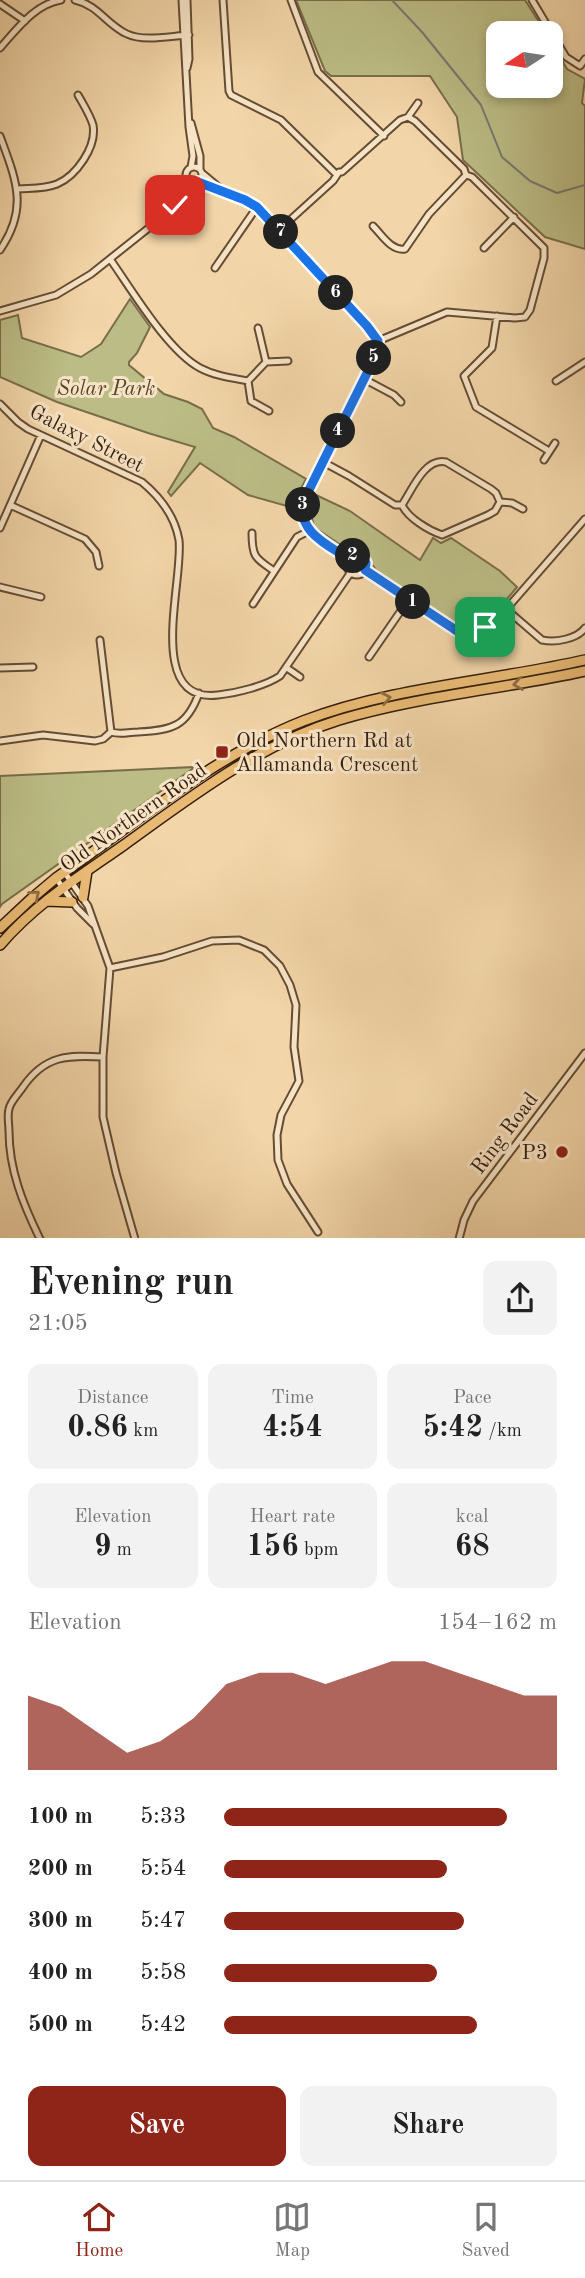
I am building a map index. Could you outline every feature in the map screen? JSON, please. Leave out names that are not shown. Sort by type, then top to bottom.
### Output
[{"type":"highway","name":"Old Northern Road","points":[[0,928],[60,875],[219,764],[265,738],[302,722],[365,702],[585,660]]},
{"type":"highway","name":"Old Northern Road","points":[[0,945],[62,888],[235,767],[313,729],[373,711],[585,671]]},
{"type":"highway","points":[[83,897],[87,871]]},
{"type":"highway","points":[[45,901],[72,902]]},
{"type":"street","points":[[0,48],[25,21],[48,3],[61,0]]},
{"type":"street","points":[[75,0],[98,10],[112,24],[128,34],[147,37],[186,35]]},
{"type":"street","points":[[184,0],[184,62],[187,68],[193,156],[191,167],[186,173],[192,181],[227,192],[257,207],[378,341],[377,353],[303,506],[309,531],[349,559]]},
{"type":"street","points":[[223,0],[229,91],[281,120],[337,175]]},
{"type":"street","points":[[291,0],[318,72],[384,136]]},
{"type":"street","points":[[532,0],[566,57],[583,68],[585,59]]},
{"type":"street","points":[[0,4],[25,21]]},
{"type":"street","points":[[18,189],[55,184],[73,174],[85,158],[94,136],[90,117],[78,95]]},
{"type":"street","points":[[279,230],[337,175],[400,120],[408,117],[418,103]]},
{"type":"street","points":[[0,312],[56,295],[91,274],[170,211],[201,172],[200,156],[189,113]]},
{"type":"street","points":[[408,117],[464,169],[466,175]]},
{"type":"street","points":[[0,136],[18,189],[18,212],[12,230],[0,250]]},
{"type":"street","points":[[191,167],[227,192]]},
{"type":"street","points":[[378,341],[447,312],[521,318],[527,316],[545,251],[540,241],[472,177],[466,175]]},
{"type":"street","points":[[373,226],[396,249],[405,249],[429,214],[466,175]]},
{"type":"street","points":[[215,268],[257,207]]},
{"type":"street","points":[[484,248],[514,217]]},
{"type":"street","points":[[110,259],[161,330],[185,357],[212,374],[248,381]]},
{"type":"street","points":[[497,316],[492,348],[464,376],[473,402],[476,407],[549,451]]},
{"type":"street","points":[[258,328],[266,362]]},
{"type":"street","points":[[248,381],[266,362],[288,360]]},
{"type":"street","points":[[556,381],[585,362]]},
{"type":"street","points":[[364,379],[394,395],[401,402]]},
{"type":"street","points":[[248,381],[251,401],[269,411]]},
{"type":"street","name":"Galaxy Street","points":[[0,404],[18,422],[142,482],[156,494],[175,526],[180,552],[172,656],[178,677],[199,693]]},
{"type":"street","points":[[0,528],[41,435]]},
{"type":"street","points":[[544,460],[555,443]]},
{"type":"street","points":[[402,505],[429,465],[437,460],[446,462],[491,489],[500,502]]},
{"type":"street","points":[[323,462],[349,475],[395,505],[402,505]]},
{"type":"street","points":[[402,505],[413,518],[442,534],[488,515],[495,511],[500,502]]},
{"type":"street","points":[[500,502],[512,503],[523,509]]},
{"type":"street","points":[[10,505],[85,539],[96,552],[99,566]]},
{"type":"street","points":[[365,570],[449,627],[461,632],[490,625],[507,610],[585,519]]},
{"type":"street","points":[[253,604],[297,537],[309,531]]},
{"type":"street","points":[[252,533],[254,556],[274,571]]},
{"type":"street","points":[[355,555],[362,557],[366,563],[365,570],[359,574],[351,572],[347,565],[349,559],[355,555]]},
{"type":"street","points":[[111,732],[121,735],[176,726],[186,719],[199,693],[215,696],[275,679],[287,668],[351,572]]},
{"type":"street","points":[[0,587],[41,597]]},
{"type":"street","points":[[369,657],[409,599]]},
{"type":"street","points":[[507,610],[542,640],[548,642],[576,636],[585,628]]},
{"type":"street","points":[[100,640],[111,732]]},
{"type":"street","points":[[0,668],[33,667]]},
{"type":"street","points":[[287,668],[300,677]]},
{"type":"street","points":[[0,741],[43,735],[95,741],[103,739],[111,732]]},
{"type":"street","points":[[60,875],[72,882],[83,897],[110,968],[103,1057],[103,1116],[135,1238]]},
{"type":"street","points":[[60,875],[62,888],[93,924]]},
{"type":"street","points":[[110,968],[163,957],[212,941],[239,940],[264,950],[280,966],[296,1005],[294,1047],[299,1081],[281,1115],[277,1135],[278,1160],[287,1184],[318,1232]]},
{"type":"street","name":"Ring Road","points":[[459,1238],[472,1201],[585,1052]]},
{"type":"street","points":[[40,1238],[21,1199],[15,1178],[9,1143],[9,1108],[33,1072],[54,1060],[73,1055],[103,1057]]},
{"type":"street","points":[[0,1108],[9,1108]]},
{"type":"green space","points":[[296,0],[525,0],[538,21],[486,21],[486,98],[564,98],[564,64],[567,69],[585,79],[582,103],[585,106],[585,249],[545,237],[463,160],[457,117],[430,76],[331,76],[325,71]]},
{"type":"green space","name":"Solar Park","points":[[130,299],[150,327],[129,365],[164,394],[202,409],[213,428],[234,437],[306,479],[294,508],[248,495],[200,463],[171,496],[168,492],[195,447],[57,402],[0,377],[0,320],[18,315],[22,338],[81,357],[101,344]]},
{"type":"green space","points":[[316,495],[350,511],[420,560],[433,538],[441,543],[451,538],[500,571],[517,587],[497,610],[482,621],[473,624],[453,622],[377,571],[361,550],[345,548],[314,527],[310,509]]},
{"type":"green space","points":[[195,767],[2,904],[0,907],[0,776]]},
{"type":"waterway","points":[[392,0],[422,32],[481,105],[502,157],[530,181],[557,193],[585,185]]},
{"type":"place","name":"Old Northern Rd at Allamanda Crescent","points":[[222,752]]},
{"type":"place","name":"P3","points":[[562,1152]]},
{"type":"route","points":[[175,205],[192,183],[198,182],[227,192],[257,207],[378,341],[377,353],[304,500],[302,510],[309,531],[349,559],[359,555],[365,559],[365,570],[449,627],[467,632],[485,627]]}]
